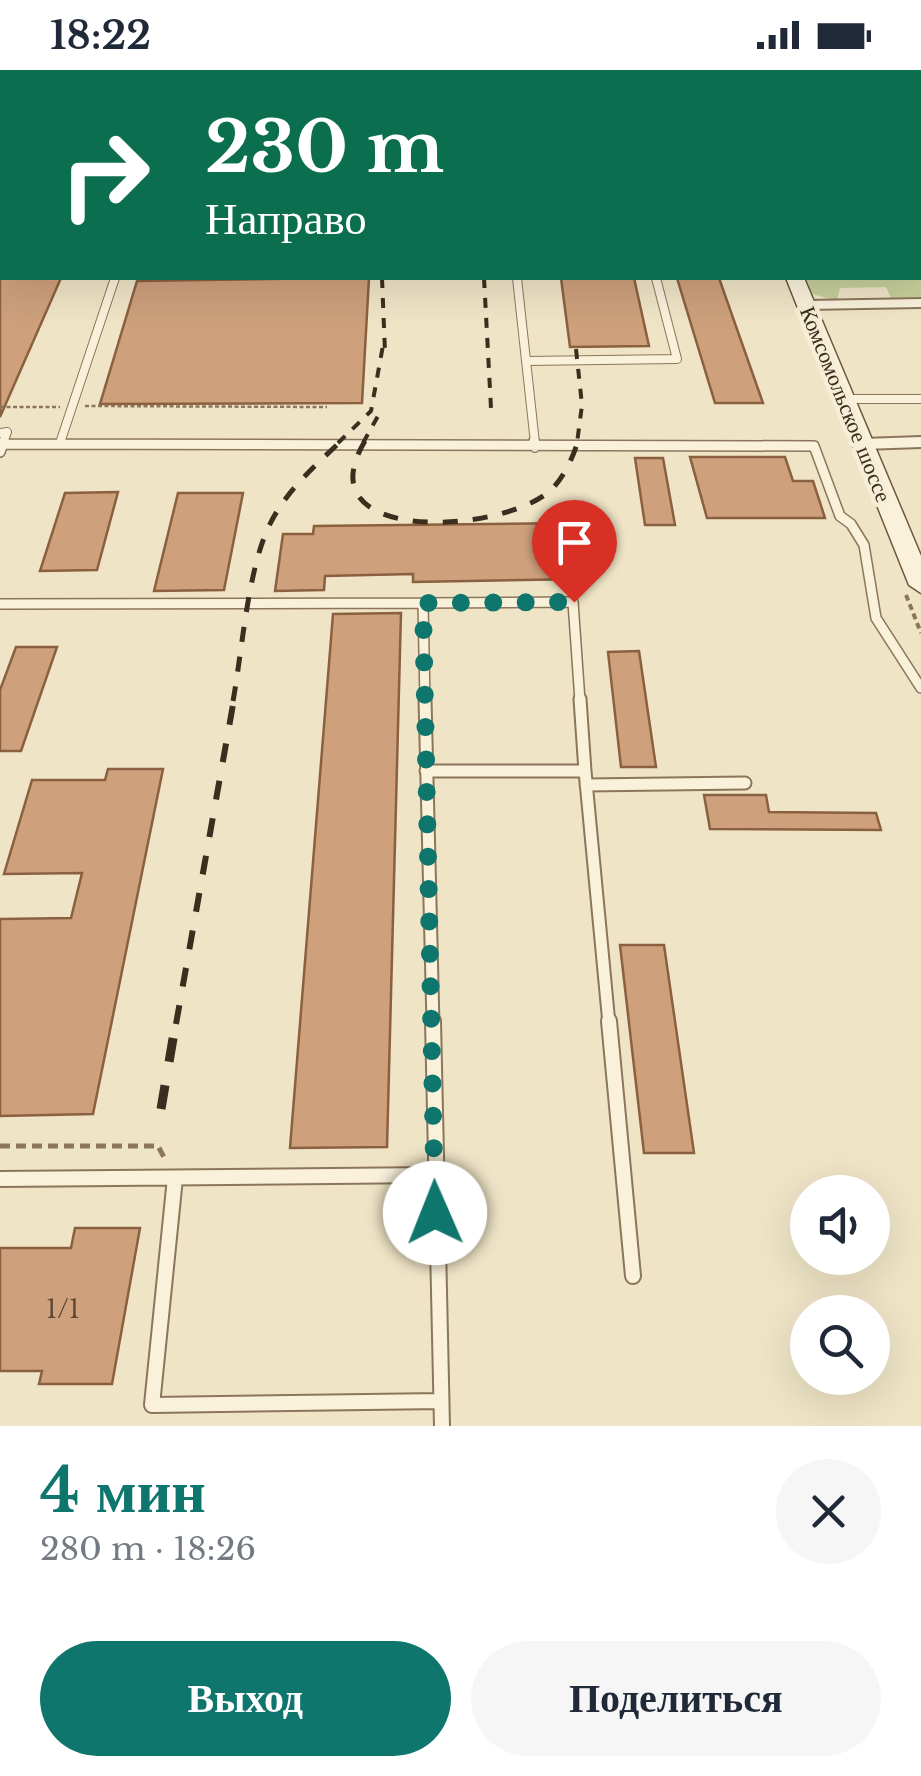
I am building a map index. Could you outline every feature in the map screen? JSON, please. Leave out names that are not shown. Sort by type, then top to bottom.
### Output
[{"type":"main road","name":"Комсомольское шоссе","points":[[795,280],[916,562],[921,585]]},
{"type":"street","points":[[806,305],[921,303]]},
{"type":"street","points":[[863,444],[921,442]]},
{"type":"lane","points":[[60,444],[114,280]]},
{"type":"lane","points":[[517,280],[536,446]]},
{"type":"lane","points":[[526,361],[676,359],[656,280]]},
{"type":"lane","points":[[844,399],[921,399]]},
{"type":"lane","points":[[0,432],[8,432],[2,448],[60,444],[814,446],[840,516],[848,520],[867,553],[870,601],[878,623],[921,688]]},
{"type":"lane","points":[[0,604],[574,602],[585,778],[633,1276]]},
{"type":"lane","points":[[423,603],[442,1426]]},
{"type":"lane","points":[[426,770],[745,783]]},
{"type":"lane","points":[[0,1179],[434,1176]]},
{"type":"lane","points":[[175,1178],[152,1405],[441,1401]]},
{"type":"path","points":[[0,407],[326,407]]},
{"type":"path","points":[[0,1146],[158,1146],[175,1178]]},
{"type":"green space","points":[[804,280],[921,280],[921,297],[891,298],[886,287],[840,288],[837,301],[809,293]]},
{"type":"building","points":[[0,280],[60,280],[0,417]]},
{"type":"building","points":[[369,280],[362,403],[100,404],[137,281]]},
{"type":"building","points":[[561,280],[634,280],[649,346],[570,347]]},
{"type":"building","points":[[678,280],[720,280],[763,403],[715,403]]},
{"type":"building","points":[[690,457],[785,457],[793,481],[813,481],[825,518],[707,518]]},
{"type":"building","points":[[635,458],[663,458],[675,525],[645,525]]},
{"type":"building","points":[[118,492],[97,570],[40,571],[65,493]]},
{"type":"building","points":[[178,493],[243,493],[224,590],[154,591]]},
{"type":"building","points":[[574,523],[582,579],[413,582],[413,574],[325,576],[324,590],[275,591],[283,534],[313,534],[314,526]]},
{"type":"building","points":[[401,613],[387,1147],[290,1148],[333,614]]},
{"type":"building","points":[[16,647],[57,647],[21,751],[0,751],[0,690]]},
{"type":"building","points":[[639,651],[656,767],[621,767],[608,652]]},
{"type":"building","points":[[108,769],[163,769],[93,1114],[0,1116],[0,919],[71,918],[82,873],[4,874],[32,780],[105,780]]},
{"type":"building","points":[[704,795],[766,795],[769,812],[876,813],[881,830],[710,829]]},
{"type":"building","points":[[620,945],[664,945],[694,1153],[644,1153]]},
{"type":"building","points":[[75,1228],[140,1228],[112,1384],[39,1384],[42,1371],[0,1371],[0,1248],[71,1248]]},
{"type":"railway","points":[[382,280],[385,352]]},
{"type":"railway","points":[[484,280],[491,408]]},
{"type":"railway","points":[[338,443],[371,411],[384,340]]},
{"type":"railway","points":[[576,349],[582,405],[577,443]]},
{"type":"railway","points":[[363,443],[378,416]]},
{"type":"railway","points":[[233,701],[262,542],[284,501],[341,441]]},
{"type":"railway","points":[[365,441],[353,475],[361,500],[385,515],[418,522],[496,515],[530,504],[557,483],[578,441]]},
{"type":"railway","points":[[176,1024],[234,699]]},
{"type":"railway","points":[[161,1109],[176,1021]]},
{"type":"route","points":[[435,1213],[423,603],[574,602]]}]
